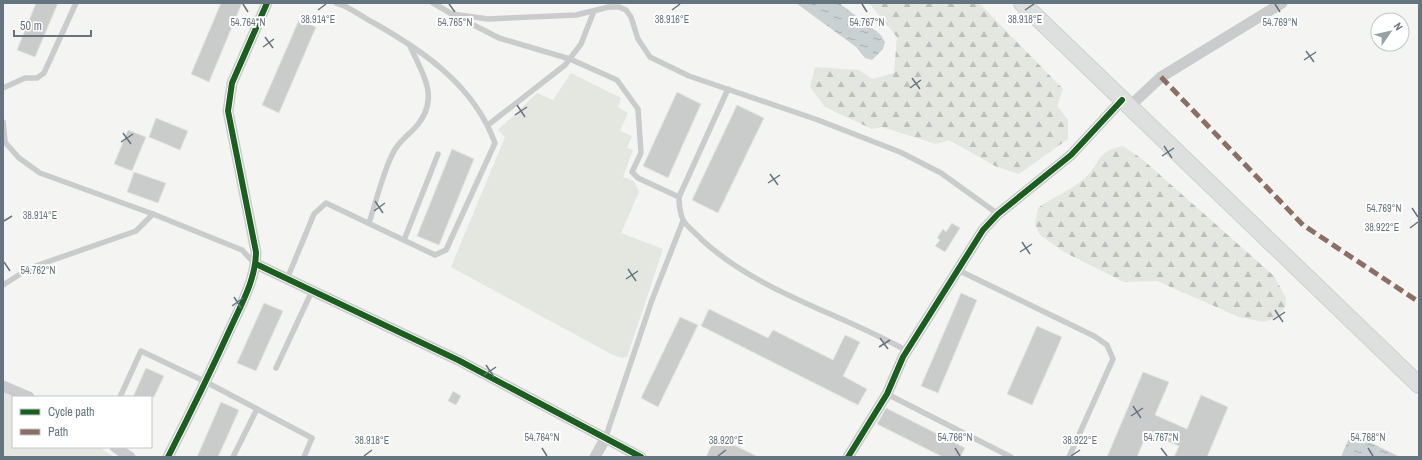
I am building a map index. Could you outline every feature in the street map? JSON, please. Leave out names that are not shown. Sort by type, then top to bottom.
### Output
[{"type":"main road","points":[[1022,3],[1125,104],[1419,385]]},
{"type":"street","points":[[168,457],[206,382],[248,287],[256,264],[256,252],[228,111],[232,83],[267,3]]},
{"type":"street","points":[[848,457],[887,394],[907,351],[983,230],[998,214],[1071,155],[1125,104],[1161,77],[1282,3]]},
{"type":"street","points":[[256,264],[458,360],[640,457]]},
{"type":"street","points":[[3,386],[27,396]]},
{"type":"street","points":[[596,457],[605,439]]},
{"type":"street","points":[[116,448],[130,457]]},
{"type":"lane","points":[[3,88],[25,78],[37,78],[44,73],[76,3]]},
{"type":"lane","points":[[287,279],[314,214],[326,203],[435,255],[446,250],[495,143],[488,125],[465,90],[440,67],[409,43],[336,3]]},
{"type":"lane","points":[[433,3],[499,38],[570,58],[617,80],[638,109],[641,153],[632,172],[638,178],[679,197]]},
{"type":"lane","points":[[452,14],[488,19],[576,15],[619,7],[626,10],[631,17],[638,39],[650,58],[689,76],[818,120],[900,152],[941,173],[998,214]]},
{"type":"lane","points":[[488,125],[565,64],[581,44],[594,11]]},
{"type":"lane","points":[[369,223],[392,154],[401,140],[419,123],[430,99],[428,85],[409,43]]},
{"type":"lane","points":[[728,89],[679,197],[679,207],[684,221],[716,253],[763,282],[883,337],[907,351]]},
{"type":"lane","points":[[3,122],[4,140],[19,158],[40,173],[153,214],[242,250],[256,264]]},
{"type":"lane","points":[[404,240],[438,154]]},
{"type":"lane","points":[[3,285],[30,268],[136,231],[153,214]]},
{"type":"lane","points":[[605,439],[652,300],[684,221]]},
{"type":"lane","points":[[958,270],[1094,336],[1107,345],[1112,358],[1069,457]]},
{"type":"lane","points":[[276,368],[312,291]]},
{"type":"lane","points":[[120,396],[141,351],[206,382],[312,438],[304,457]]},
{"type":"lane","points":[[887,394],[1011,457]]},
{"type":"lane","points":[[233,457],[257,409]]},
{"type":"green space","points":[[869,3],[979,3],[1063,89],[1057,106],[1068,120],[1068,139],[1019,174],[995,166],[949,140],[936,144],[882,127],[872,129],[825,107],[810,87],[815,67],[859,70],[872,79],[894,73],[897,37]]},
{"type":"green space","points":[[571,73],[621,98],[618,107],[628,113],[620,131],[632,136],[627,148],[633,150],[623,177],[634,181],[639,192],[621,233],[663,249],[627,357],[622,358],[613,355],[451,267],[505,137],[498,130],[537,93],[553,100]]},
{"type":"green space","points":[[1123,146],[1142,159],[1274,276],[1286,298],[1285,308],[1275,318],[1264,322],[1239,317],[1157,281],[1124,282],[1064,252],[1040,235],[1035,224],[1038,208],[1081,182],[1091,172],[1100,158],[1108,151]]},
{"type":"green space","points":[[3,391],[15,396],[12,396],[12,448],[100,448],[114,457],[3,457]]},
{"type":"water","points":[[796,3],[839,3],[880,34],[885,42],[883,49],[872,60],[865,58],[856,47]]},
{"type":"water","points":[[1357,436],[1400,457],[1341,457],[1349,438]]},
{"type":"building","points":[[36,3],[58,3],[35,57],[17,50]]},
{"type":"building","points":[[221,3],[242,3],[209,82],[191,74]]},
{"type":"building","points":[[299,20],[316,27],[279,113],[262,105]]},
{"type":"building","points":[[677,92],[701,104],[668,178],[643,166]]},
{"type":"building","points":[[737,105],[764,118],[718,213],[692,200]]},
{"type":"building","points":[[156,118],[188,131],[180,150],[149,137]]},
{"type":"building","points":[[128,130],[146,137],[132,171],[114,164]]},
{"type":"building","points":[[452,149],[474,159],[439,245],[417,236]]},
{"type":"building","points":[[134,172],[166,183],[158,203],[127,192]]},
{"type":"building","points":[[952,223],[960,228],[945,252],[935,246],[940,240],[937,238],[943,229],[946,232]]},
{"type":"building","points":[[961,293],[977,300],[938,393],[921,386]]},
{"type":"building","points":[[264,303],[283,311],[256,371],[237,363]]},
{"type":"building","points":[[709,309],[768,338],[773,330],[833,360],[845,335],[860,342],[843,376],[867,389],[858,405],[701,326]]},
{"type":"building","points":[[680,317],[698,325],[658,407],[641,398]]},
{"type":"building","points":[[1037,326],[1062,337],[1032,405],[1007,394]]},
{"type":"building","points":[[146,368],[164,376],[154,397],[133,396]]},
{"type":"building","points":[[1143,372],[1169,382],[1155,415],[1187,429],[1201,395],[1228,407],[1207,457],[1174,457],[1179,446],[1147,433],[1137,457],[1107,457]]},
{"type":"building","points":[[453,391],[461,396],[456,405],[448,401]]},
{"type":"building","points":[[221,402],[239,410],[218,457],[197,457]]},
{"type":"building","points":[[886,408],[965,448],[960,457],[943,457],[877,424]]},
{"type":"building","points":[[716,436],[758,457],[706,457]]},
{"type":"marked path","points":[[1161,77],[1303,225],[1419,302]]},
{"type":"cycle path","points":[[168,457],[240,309],[254,271],[256,252],[228,111],[232,83],[267,3]]},
{"type":"cycle path","points":[[848,457],[887,394],[903,357],[983,230],[998,214],[1071,155],[1122,100]]},
{"type":"cycle path","points":[[256,264],[458,360],[641,457]]}]
